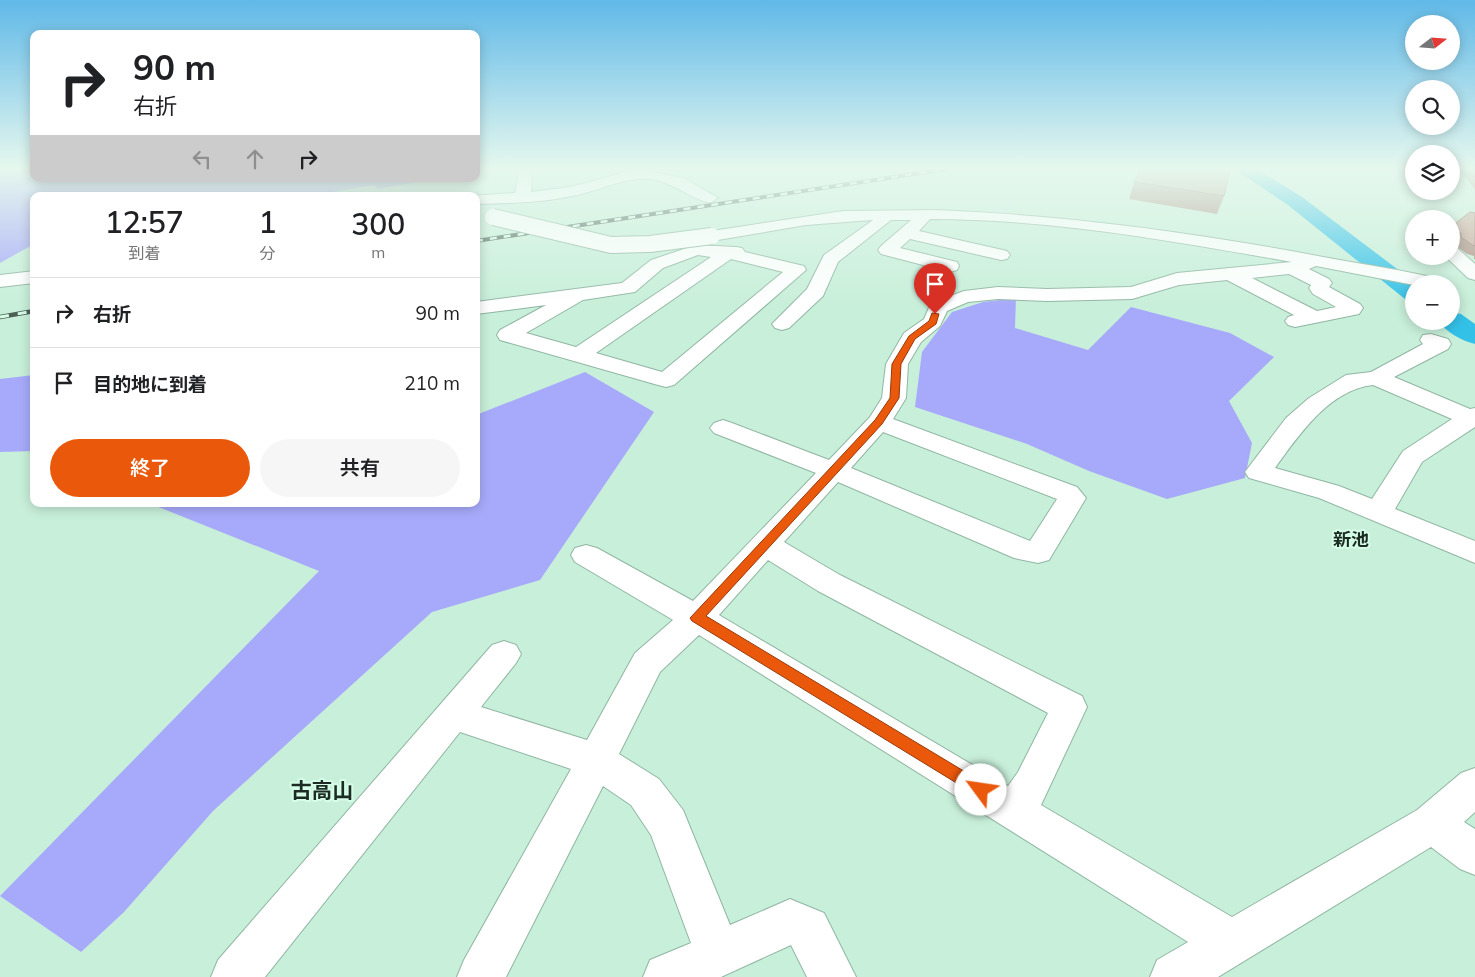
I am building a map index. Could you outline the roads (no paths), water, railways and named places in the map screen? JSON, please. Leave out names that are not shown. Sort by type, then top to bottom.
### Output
[{"type":"street","points":[[484,216],[611,245],[650,244],[818,219],[862,215],[997,216],[1062,221],[1154,234],[1405,278]]},
{"type":"street","points":[[794,232],[883,220],[951,218],[984,221],[997,216]]},
{"type":"street","points":[[924,218],[887,250],[950,266]]},
{"type":"street","points":[[580,355],[728,253],[749,251],[794,232],[818,219]]},
{"type":"street","points":[[782,324],[816,292],[830,259],[883,220]]},
{"type":"street","points":[[906,233],[1001,254]]},
{"type":"street","points":[[1460,247],[1475,250]]},
{"type":"street","points":[[480,307],[579,294],[628,288],[657,264],[696,250],[728,253],[797,270],[666,380],[508,335],[579,294]]},
{"type":"street","points":[[482,977],[647,664],[697,618],[832,470],[879,422],[894,398],[897,364],[912,338],[933,322],[938,306],[964,297],[998,293],[1047,295],[1132,292],[1177,280],[1292,268],[1318,262]]},
{"type":"street","points":[[1457,265],[1466,286]]},
{"type":"street","points":[[1292,268],[1322,284],[1318,288],[1320,290],[1353,308],[1352,310],[1295,321]]},
{"type":"street","points":[[1228,274],[1314,317]]},
{"type":"street","points":[[0,281],[30,277]]},
{"type":"street","points":[[1200,277],[1266,314]]},
{"type":"street","points":[[1431,340],[1440,344],[1376,378],[1354,380],[1317,403],[1295,423],[1258,472],[1329,492],[1379,511],[1475,553]]},
{"type":"street","points":[[1376,378],[1473,418]]},
{"type":"street","points":[[1379,511],[1412,457],[1473,418]]},
{"type":"street","points":[[723,428],[832,470],[1024,551],[1038,553],[1072,498],[1067,494],[879,422]]},
{"type":"street","points":[[764,544],[829,583],[1069,707],[1032,785],[1014,811]]},
{"type":"street","points":[[586,555],[697,618],[1232,943]]},
{"type":"street","points":[[236,977],[504,654]]},
{"type":"street","points":[[453,714],[596,760],[645,792],[668,824],[718,954]]},
{"type":"street","points":[[1174,977],[1432,824],[1475,786]]},
{"type":"street","points":[[1432,824],[1475,854]]},
{"type":"street","points":[[666,977],[790,922],[808,929],[832,977]]},
{"type":"waterway","points":[[1312,215],[1405,287]]},
{"type":"waterway","points":[[1460,326],[1475,336]]},
{"type":"railway","points":[[480,240],[649,215]]},
{"type":"railway","points":[[0,317],[30,312]]},
{"type":"district","name":"新池","points":[[1351,539]]},
{"type":"district","name":"古高山","points":[[322,790]]}]
